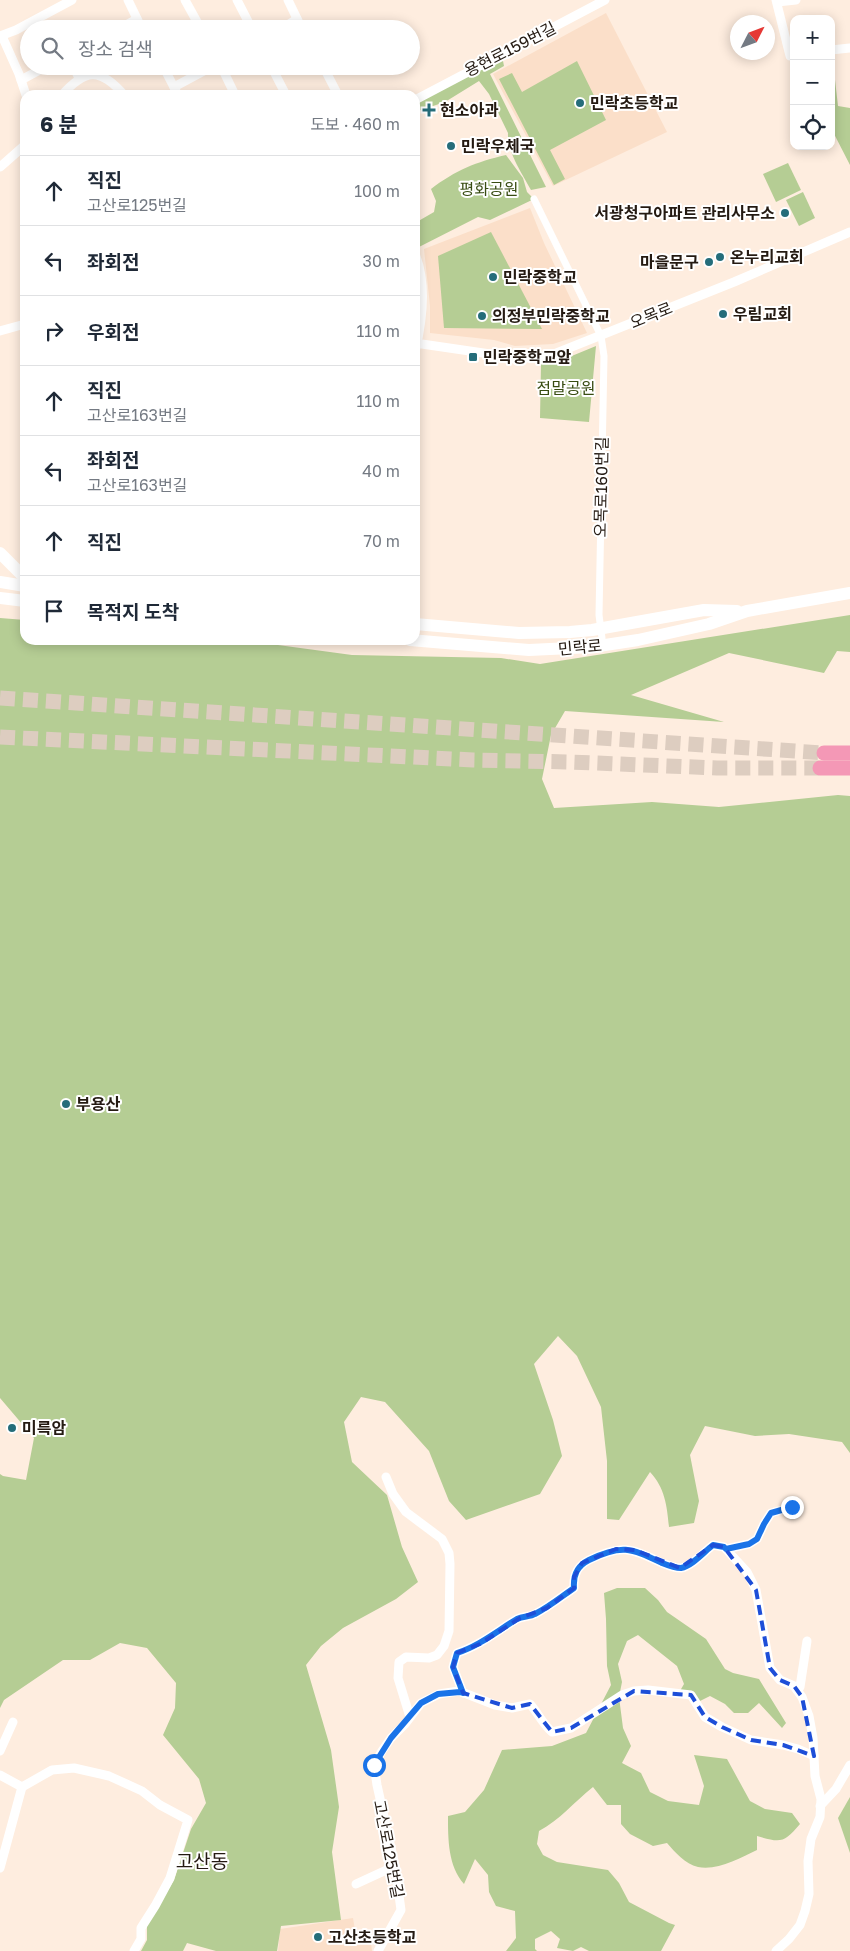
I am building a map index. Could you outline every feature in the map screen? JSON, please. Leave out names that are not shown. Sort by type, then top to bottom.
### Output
[{"type":"highway","points":[[850,753],[822,760],[850,768]]},
{"type":"main road","points":[[0,553],[20,573]]},
{"type":"main road","points":[[0,559],[0,576]]},
{"type":"main road","points":[[0,582],[20,585]]},
{"type":"main road","name":"민락로","points":[[420,641],[529,650],[592,647],[638,640],[709,624],[747,611],[850,592]]},
{"type":"main road","points":[[0,598],[20,601]]},
{"type":"main road","name":"민락로","points":[[420,624],[519,633],[570,632],[592,630],[704,610],[747,611]]},
{"type":"street","points":[[128,0],[137,19]]},
{"type":"street","points":[[185,0],[195,20]]},
{"type":"street","points":[[237,0],[247,20]]},
{"type":"street","points":[[288,0],[297,19]]},
{"type":"street","name":"용현로159번길","points":[[420,97],[605,0]]},
{"type":"street","points":[[790,49],[777,1],[796,0]]},
{"type":"street","points":[[35,20],[70,1]]},
{"type":"street","points":[[20,28],[1,36],[24,90]]},
{"type":"street","points":[[835,50],[850,48]]},
{"type":"street","points":[[21,80],[30,75]]},
{"type":"street","points":[[67,90],[80,78],[90,75]]},
{"type":"street","points":[[96,75],[109,80],[119,90]]},
{"type":"street","points":[[168,75],[175,90]]},
{"type":"street","points":[[177,90],[200,75]]},
{"type":"street","points":[[225,75],[232,90]]},
{"type":"street","points":[[276,75],[283,90]]},
{"type":"street","points":[[328,75],[335,90]]},
{"type":"street","points":[[0,167],[20,150]]},
{"type":"street","name":"오목로160번길","points":[[534,199],[601,336],[604,356],[598,615],[602,638]]},
{"type":"street","name":"오목로","points":[[420,346],[498,355],[514,359],[549,356],[734,282],[850,232]]},
{"type":"street","points":[[420,276],[422,303],[420,317]]},
{"type":"street","points":[[0,331],[20,325]]},
{"type":"street","points":[[386,1477],[393,1494],[406,1512],[442,1539],[449,1553],[449,1631],[444,1646],[437,1655],[429,1658],[406,1657],[399,1662],[398,1678],[410,1717]]},
{"type":"street","points":[[726,1549],[749,1544],[757,1539],[771,1513],[792,1507]]},
{"type":"street","points":[[463,1693],[453,1667],[457,1653],[480,1644],[490,1635],[520,1618],[532,1616],[547,1608],[574,1588],[574,1577],[577,1568],[582,1563],[616,1549],[635,1550],[666,1565],[680,1568],[690,1563],[713,1545],[724,1547],[746,1572],[756,1590],[770,1668],[780,1680],[794,1686],[802,1698],[813,1738],[815,1776],[821,1799],[820,1817],[811,1838],[808,1861],[809,1894],[805,1911],[800,1925],[776,1951]]},
{"type":"street","points":[[797,1690],[800,1687],[807,1640]]},
{"type":"street","name":"고산로125번길","points":[[378,1951],[401,1910],[395,1866],[374,1765],[391,1738],[421,1703],[438,1694],[460,1692],[495,1705],[512,1708],[530,1704],[536,1710],[542,1724],[552,1732],[571,1728],[622,1695],[634,1691],[648,1690],[691,1695],[705,1717],[722,1727],[751,1740],[783,1745],[814,1756]]},
{"type":"street","points":[[0,1751],[13,1722]]},
{"type":"street","points":[[820,1806],[836,1789],[850,1765]]},
{"type":"street","points":[[0,1868],[22,1787],[52,1770],[74,1768],[109,1776],[142,1791],[160,1805],[188,1820],[170,1878],[141,1928],[142,1939],[134,1951]]},
{"type":"street","points":[[0,1775],[22,1787]]},
{"type":"street","points":[[356,1884],[395,1866]]},
{"type":"highlighted area","points":[[713,1545],[724,1547],[756,1590],[770,1668],[780,1680],[794,1686],[802,1697],[814,1756],[783,1745],[751,1740],[722,1727],[705,1717],[691,1695],[634,1691],[571,1728],[552,1732],[530,1704],[512,1708],[463,1693],[453,1667],[457,1653],[480,1644],[520,1618],[547,1608],[574,1588],[574,1577],[582,1563],[616,1549],[635,1550],[680,1568]]},
{"type":"shaded area","name":"민락초등학교","points":[[606,13],[667,132],[553,186],[493,74]]},
{"type":"shaded area","name":"민락중학교","points":[[530,208],[544,243],[587,333],[553,344],[515,346],[494,340],[430,333],[430,306],[424,249]]},
{"type":"shaded area","name":"고산초등학교","points":[[353,1918],[357,1942],[371,1943],[372,1951],[278,1951],[280,1929]]},
{"type":"green space","points":[[502,56],[504,66],[490,74],[546,187],[531,190],[512,155],[508,133],[489,94],[479,81],[445,102],[420,110],[420,100]]},
{"type":"green space","points":[[577,61],[606,120],[550,150],[565,179],[554,185],[499,79],[512,73],[522,92]]},
{"type":"green space","points":[[835,80],[838,106],[850,108],[850,165],[835,136]]},
{"type":"green space","name":"평화공원","points":[[506,155],[523,178],[527,192],[534,199],[490,220],[478,217],[420,246],[420,220],[434,212],[436,201],[431,189],[449,177],[485,161]]},
{"type":"green space","points":[[788,163],[801,190],[776,202],[763,174]]},
{"type":"green space","points":[[803,192],[815,218],[799,226],[786,200]]},
{"type":"green space","points":[[491,232],[542,329],[444,328],[438,256]]},
{"type":"green space","name":"점말공원","points":[[596,346],[589,422],[540,418],[541,364],[562,360]]},
{"type":"green space","points":[[850,615],[850,652],[837,651],[824,673],[729,653],[631,695],[724,722],[565,711],[551,735],[542,779],[554,808],[652,802],[719,807],[838,795],[850,796],[850,1453],[842,1442],[789,1434],[755,1436],[705,1426],[690,1455],[699,1501],[694,1523],[669,1527],[662,1491],[650,1472],[619,1520],[607,1519],[607,1461],[601,1407],[577,1356],[558,1336],[534,1364],[553,1420],[562,1456],[540,1494],[466,1520],[449,1501],[429,1451],[385,1402],[361,1397],[344,1422],[352,1462],[387,1495],[402,1547],[418,1582],[396,1599],[343,1628],[321,1646],[306,1665],[331,1750],[339,1807],[332,1852],[341,1920],[281,1926],[277,1951],[216,1951],[187,1943],[183,1951],[141,1951],[147,1940],[147,1926],[174,1880],[191,1829],[206,1803],[199,1779],[163,1735],[175,1708],[176,1683],[147,1648],[120,1643],[90,1660],[63,1660],[4,1700],[0,1708],[0,1474],[26,1480],[34,1438],[0,1398],[0,618],[20,620],[20,645],[279,645],[352,655],[501,658],[540,664]]},
{"type":"green space","points":[[617,1588],[645,1588],[667,1612],[706,1639],[725,1669],[733,1673],[759,1679],[786,1723],[782,1728],[759,1703],[748,1713],[734,1713],[725,1704],[710,1696],[700,1701],[677,1696],[684,1684],[677,1666],[638,1635],[627,1641],[618,1664],[622,1682],[619,1697],[623,1728],[631,1746],[622,1763],[641,1773],[650,1792],[668,1801],[699,1805],[704,1786],[694,1755],[727,1759],[750,1801],[765,1809],[792,1813],[800,1824],[790,1835],[782,1840],[772,1840],[757,1836],[757,1850],[736,1860],[713,1867],[698,1867],[677,1854],[667,1843],[653,1846],[630,1834],[621,1824],[621,1805],[607,1805],[593,1787],[547,1827],[539,1831],[537,1844],[543,1855],[557,1862],[608,1870],[619,1883],[629,1902],[675,1925],[661,1951],[589,1951],[581,1947],[573,1951],[557,1948],[560,1939],[551,1931],[535,1939],[535,1949],[537,1951],[506,1951],[516,1938],[515,1911],[496,1906],[489,1892],[488,1875],[475,1859],[464,1884],[459,1877],[450,1852],[448,1816],[465,1812],[484,1790],[502,1750],[552,1746],[586,1733],[611,1685],[607,1666],[604,1593]]},
{"type":"green space","points":[[850,1797],[850,1853],[838,1818]]},
{"type":"tunnel","points":[[0,698],[824,753]]},
{"type":"tunnel","points":[[0,737],[473,760],[717,768],[820,768]]},
{"type":"place","name":"민락초등학교","points":[[580,103]]},
{"type":"place","name":"현소아과","points":[[429,110]]},
{"type":"place","name":"민락우체국","points":[[451,146]]},
{"type":"place","name":"서광청구아파트 관리사무소","points":[[785,213]]},
{"type":"place","name":"온누리교회","points":[[720,257]]},
{"type":"place","name":"마을문구","points":[[709,262]]},
{"type":"place","name":"민락중학교","points":[[493,277]]},
{"type":"place","name":"우림교회","points":[[723,314]]},
{"type":"place","name":"의정부민락중학교","points":[[482,316]]},
{"type":"place","name":"민락중학교앞","points":[[473,357]]},
{"type":"place","name":"부용산","points":[[66,1104]]},
{"type":"place","name":"미륵암","points":[[12,1428]]},
{"type":"place","name":"고산초등학교","points":[[318,1937]]},
{"type":"district","name":"고산동","points":[[202,1861]]},
{"type":"route","points":[[374,1765],[391,1738],[421,1703],[438,1694],[463,1693],[453,1667],[457,1653],[480,1644],[490,1635],[520,1618],[532,1616],[547,1608],[574,1588],[574,1577],[577,1568],[582,1563],[616,1549],[635,1550],[666,1565],[680,1568],[690,1563],[713,1545],[726,1549],[749,1544],[757,1539],[771,1513],[792,1507]]}]
